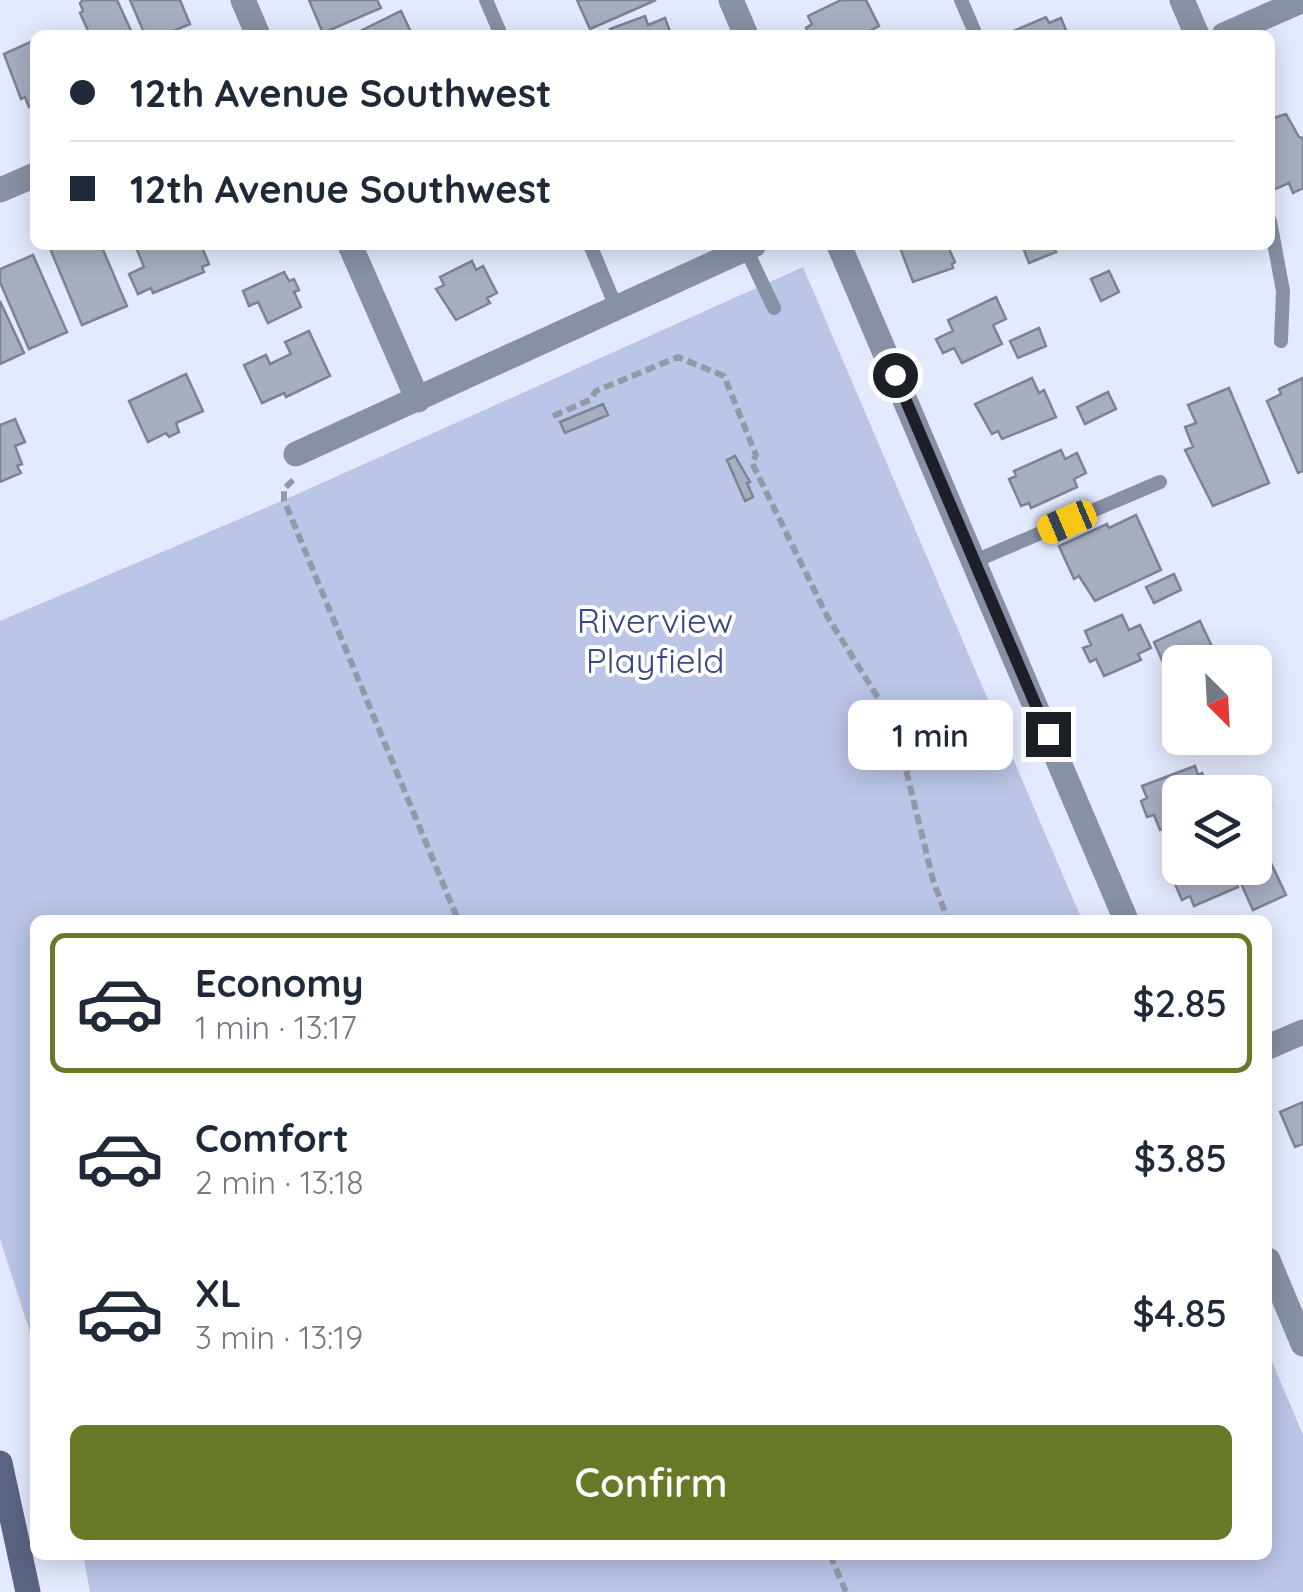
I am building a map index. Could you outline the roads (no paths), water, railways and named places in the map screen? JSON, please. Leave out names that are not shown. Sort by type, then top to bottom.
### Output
[{"type":"main road","points":[[0,1463],[28,1592]]},
{"type":"street","points":[[243,0],[256,30]]},
{"type":"street","points":[[731,0],[744,30]]},
{"type":"street","points":[[1182,0],[1195,30]]},
{"type":"street","points":[[1235,30],[1303,0]]},
{"type":"street","points":[[0,190],[30,177]]},
{"type":"street","points":[[352,250],[418,400]]},
{"type":"street","points":[[296,454],[744,250]]},
{"type":"street","points":[[840,250],[1124,915]]},
{"type":"street","points":[[1272,1045],[1303,1032]]},
{"type":"street","points":[[1272,1270],[1303,1344]]},
{"type":"lane","points":[[486,0],[499,30]]},
{"type":"lane","points":[[961,0],[974,30]]},
{"type":"lane","points":[[1275,246],[1284,291],[1281,341]]},
{"type":"lane","points":[[592,250],[618,309]]},
{"type":"lane","points":[[751,250],[774,308]]},
{"type":"lane","points":[[975,561],[1160,482]]},
{"type":"park label","name":"Riverview Playfield","points":[[655,640]]}]
